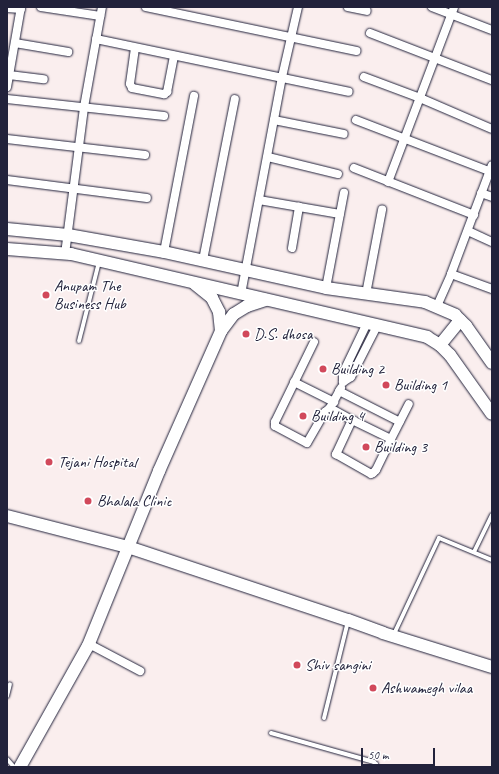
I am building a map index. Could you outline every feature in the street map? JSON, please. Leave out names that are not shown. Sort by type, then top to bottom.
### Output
[{"type":"street","points":[[41,7],[100,16]]},
{"type":"street","points":[[65,254],[84,107],[102,7]]},
{"type":"street","points":[[146,7],[356,51]]},
{"type":"street","points":[[241,294],[260,200],[282,77],[298,7]]},
{"type":"street","points":[[348,7],[366,11]]},
{"type":"street","points":[[432,7],[453,11],[492,30]]},
{"type":"street","points":[[7,8],[21,8],[12,46],[7,87]]},
{"type":"street","points":[[388,182],[453,11]]},
{"type":"street","points":[[370,32],[492,80]]},
{"type":"street","points":[[96,39],[349,92]]},
{"type":"street","points":[[12,46],[68,52]]},
{"type":"street","points":[[135,48],[130,84],[132,88],[166,93],[174,56]]},
{"type":"street","points":[[9,75],[44,79]]},
{"type":"street","points":[[364,77],[420,98],[492,129]]},
{"type":"street","points":[[164,252],[194,96]]},
{"type":"street","points":[[7,99],[164,116]]},
{"type":"street","points":[[203,260],[235,99]]},
{"type":"street","points":[[274,120],[344,134]]},
{"type":"street","points":[[356,120],[404,139],[491,168],[468,231],[437,306]]},
{"type":"street","points":[[7,139],[79,149],[145,155]]},
{"type":"street","points":[[268,157],[338,174]]},
{"type":"street","points":[[354,168],[474,215]]},
{"type":"street","points":[[7,180],[147,198]]},
{"type":"street","points":[[481,193],[492,197]]},
{"type":"street","points":[[326,288],[344,194]]},
{"type":"street","points":[[260,200],[340,214]]},
{"type":"street","points":[[292,248],[299,207]]},
{"type":"street","points":[[366,294],[382,210]]},
{"type":"street","points":[[7,229],[68,235],[203,260],[326,288],[425,302],[455,315],[466,326],[492,363]]},
{"type":"street","points":[[468,231],[492,242]]},
{"type":"street","points":[[7,249],[65,254],[100,261],[427,337],[440,345],[450,355],[492,414]]},
{"type":"street","points":[[451,274],[492,290]]},
{"type":"street","points":[[193,282],[212,298],[219,312],[221,331]]},
{"type":"street","points":[[20,767],[89,644],[128,548],[221,331],[234,314],[247,306],[266,300]]},
{"type":"street","points":[[440,345],[460,320]]},
{"type":"street","points":[[314,342],[274,426],[307,443],[325,412],[332,405],[343,382],[351,377],[372,324]]},
{"type":"street","points":[[294,382],[332,405],[352,420],[391,439]]},
{"type":"street","points":[[339,392],[400,422]]},
{"type":"street","points":[[352,420],[336,454],[371,474],[376,470],[409,404]]},
{"type":"street","points":[[7,516],[128,548],[393,636],[492,667]]},
{"type":"street","points":[[89,644],[140,671]]},
{"type":"lane","points":[[80,341],[100,261]]},
{"type":"lane","points":[[474,552],[492,515]]},
{"type":"lane","points":[[393,636],[439,538],[492,560]]},
{"type":"lane","points":[[324,718],[348,620]]},
{"type":"lane","points":[[7,696],[10,684]]},
{"type":"lane","points":[[271,733],[374,762],[376,767]]},
{"type":"lane","points":[[7,759],[14,767]]},
{"type":"place","name":"Anupam The Business Hub","points":[[46,295]]},
{"type":"place","name":"D.S. dhosa","points":[[246,334]]},
{"type":"place","name":"Building 2","points":[[323,369]]},
{"type":"place","name":"Building 1","points":[[386,385]]},
{"type":"place","name":"Building 4","points":[[303,416]]},
{"type":"place","name":"Building 3","points":[[366,447]]},
{"type":"place","name":"Tejani Hospital","points":[[49,462]]},
{"type":"place","name":"Bhalala Clinic","points":[[88,501]]},
{"type":"place","name":"Shiv sangini","points":[[297,665]]},
{"type":"place","name":"Ashwamegh vilaa","points":[[373,688]]}]
